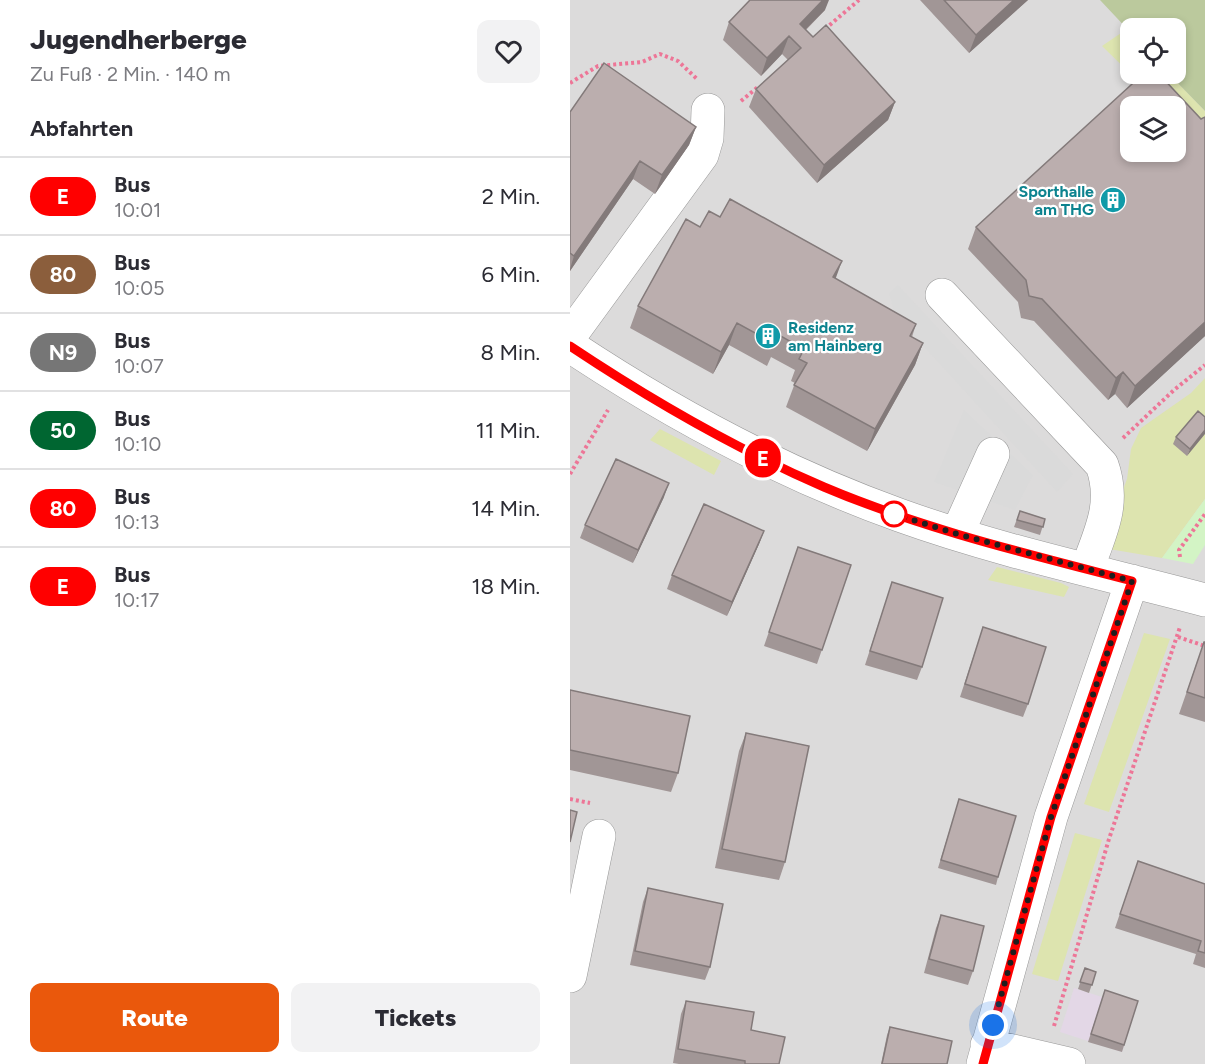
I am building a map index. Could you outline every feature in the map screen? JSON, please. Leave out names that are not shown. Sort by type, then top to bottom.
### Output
[{"type":"street","points":[[570,336],[702,155],[707,138],[708,110]]},
{"type":"street","points":[[942,295],[1102,465],[1109,496],[1104,523],[1087,569]]},
{"type":"street","points":[[570,346],[622,381],[712,434],[824,487],[957,534],[1195,597]]},
{"type":"street","points":[[957,534],[993,454]]},
{"type":"street","points":[[1057,1061],[985,1054],[1051,817],[1132,581]]},
{"type":"street","points":[[570,976],[598,836]]},
{"type":"path","points":[[817,36],[859,0]]},
{"type":"path","points":[[570,83],[598,66],[642,63],[660,54],[678,61],[698,80],[708,110],[742,101],[765,81]]},
{"type":"path","points":[[1102,465],[1116,446],[1173,390],[1205,364]]},
{"type":"path","points":[[570,474],[602,422],[622,381]]},
{"type":"path","points":[[1057,1061],[1109,839],[1178,638],[1195,597],[1179,550],[1205,514]]},
{"type":"path","points":[[1178,638],[1205,646]]},
{"type":"shaded area","points":[[570,0],[1205,0],[1205,1064],[570,1064]]},
{"type":"shaded area","points":[[898,285],[1073,474],[1057,492],[895,315],[889,293]]},
{"type":"shaded area","points":[[964,410],[1033,475],[1015,510],[934,482]]},
{"type":"shaded area","points":[[1074,988],[1136,1008],[1122,1052],[1060,1032]]},
{"type":"green space","points":[[1100,0],[1205,0],[1205,111],[1179,84],[1186,84],[1186,18],[1120,18],[1120,21]]},
{"type":"green space","points":[[1120,34],[1120,64],[1102,46]]},
{"type":"green space","points":[[1141,84],[1179,84],[1205,111],[1205,141],[1186,118],[1186,96],[1159,96]]},
{"type":"green space","points":[[1205,378],[1205,499],[1162,558],[1109,549],[1105,538],[1127,479],[1131,449],[1141,428],[1191,393]]},
{"type":"green space","points":[[660,429],[721,461],[714,475],[650,440]]},
{"type":"green space","points":[[1205,499],[1205,545],[1193,564],[1162,558]]},
{"type":"green space","points":[[997,567],[1069,587],[1064,597],[988,580]]},
{"type":"green space","points":[[1144,633],[1170,639],[1109,812],[1084,804]]},
{"type":"green space","points":[[1075,833],[1102,840],[1058,981],[1032,974]]},
{"type":"building","points":[[750,0],[823,0],[800,24],[813,37],[826,25],[895,102],[824,165],[756,89],[801,48],[789,36],[767,58],[729,22]]},
{"type":"building","points":[[944,0],[1014,0],[976,35]]},
{"type":"building","points":[[604,63],[696,127],[662,175],[640,161],[574,256],[570,253],[570,112]]},
{"type":"building","name":"Sporthalle am THG","points":[[1132,84],[1168,84],[1180,96],[1120,96],[1120,162],[1186,162],[1186,103],[1201,119],[1205,117],[1205,322],[1135,386],[1123,372],[1116,378],[1042,299],[1029,296],[1026,280],[976,227]]},
{"type":"building","name":"Residenz am Hainberg","points":[[730,199],[842,261],[833,277],[916,324],[910,336],[923,343],[875,429],[794,385],[807,363],[799,359],[804,349],[779,335],[775,344],[737,323],[721,352],[638,306],[686,219],[700,227],[709,211],[720,217]]},
{"type":"building","points":[[1198,411],[1205,417],[1205,430],[1190,449],[1176,437]]},
{"type":"building","points":[[616,459],[669,483],[638,550],[585,525]]},
{"type":"building","points":[[704,504],[764,531],[732,602],[672,575]]},
{"type":"building","points":[[1020,511],[1045,519],[1043,527],[1017,520]]},
{"type":"building","points":[[798,547],[851,565],[822,650],[769,632]]},
{"type":"building","points":[[892,582],[943,598],[922,667],[870,651]]},
{"type":"building","points":[[983,627],[1046,647],[1028,704],[965,684]]},
{"type":"building","points":[[1205,642],[1205,698],[1187,692]]},
{"type":"building","points":[[570,690],[690,716],[678,773],[570,750]]},
{"type":"building","points":[[746,733],[809,746],[785,862],[722,849]]},
{"type":"building","points":[[959,799],[1016,816],[998,877],[941,860]]},
{"type":"building","points":[[570,810],[577,812],[570,842]]},
{"type":"building","points":[[1138,861],[1205,884],[1205,953],[1198,951],[1201,941],[1120,914]]},
{"type":"building","points":[[648,888],[723,904],[710,967],[635,951]]},
{"type":"building","points":[[941,915],[984,926],[973,971],[929,959]]},
{"type":"building","points":[[1085,968],[1096,972],[1092,985],[1080,982]]},
{"type":"building","points":[[1105,990],[1138,1001],[1124,1045],[1091,1034]]},
{"type":"building","points":[[686,1001],[754,1012],[751,1030],[785,1037],[779,1064],[745,1064],[745,1061],[678,1049]]},
{"type":"building","points":[[890,1027],[952,1041],[947,1064],[882,1064]]},
{"type":"bus line","name":"E","points":[[570,346],[622,381],[712,434],[824,487],[957,534],[1132,581],[1051,817],[1025,903],[983,1064]]},
{"type":"place","name":"Sporthalle am THG","points":[[1113,200]]},
{"type":"place","name":"Residenz am Hainberg","points":[[768,336]]},
{"type":"route","points":[[894,514],[957,534],[1132,581],[1051,817],[1025,903],[993,1025]]}]
